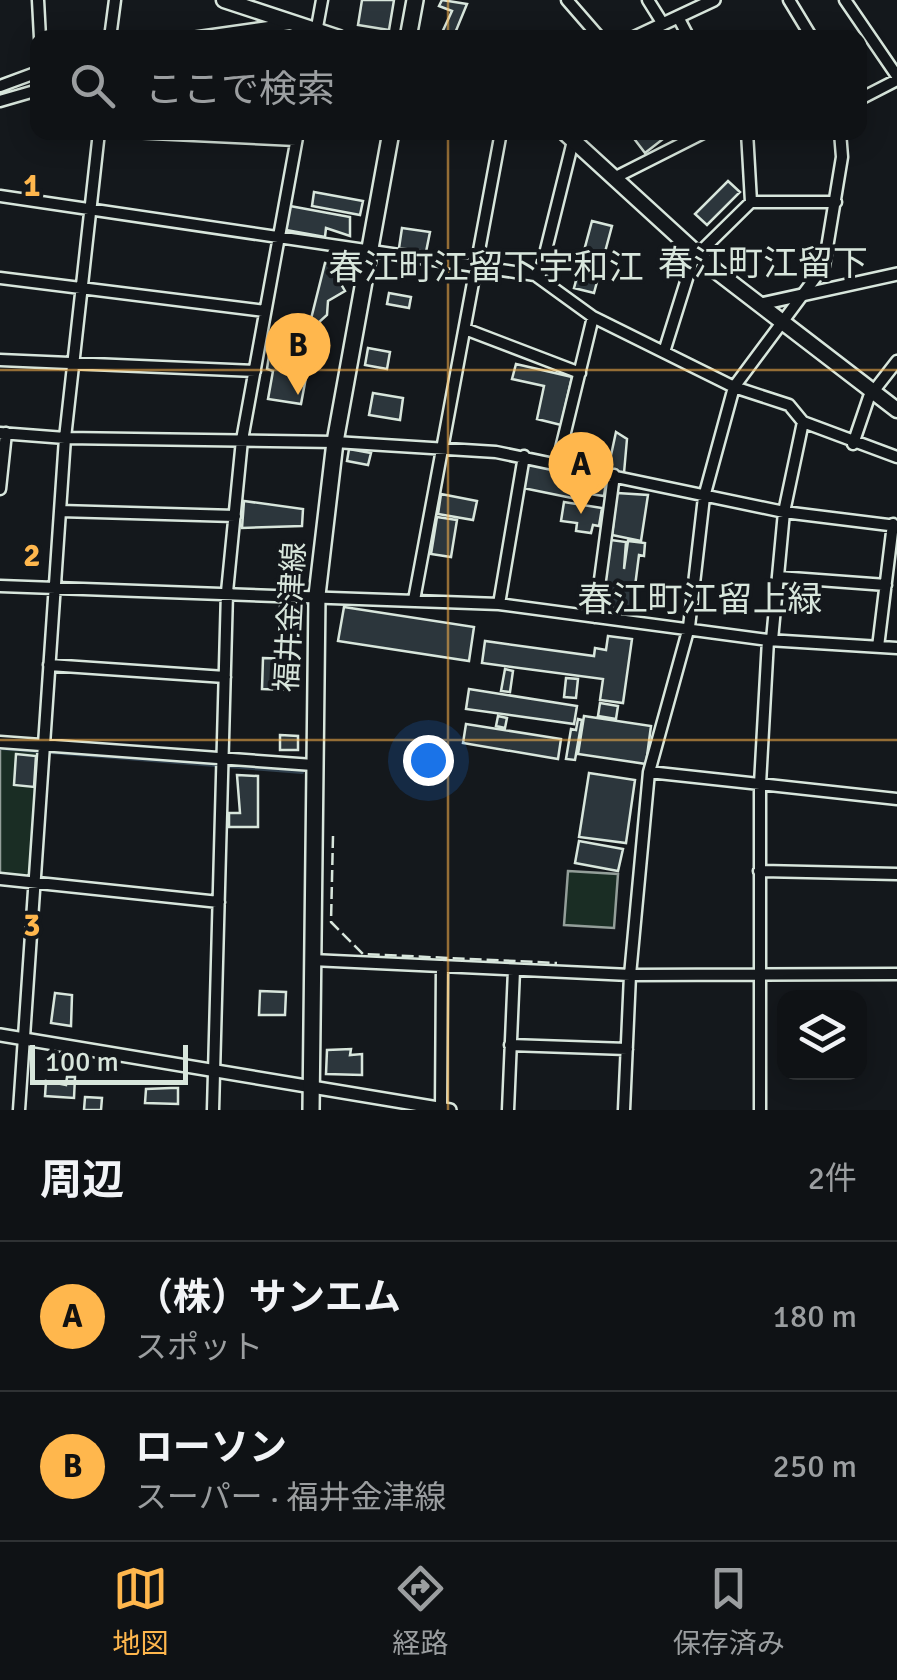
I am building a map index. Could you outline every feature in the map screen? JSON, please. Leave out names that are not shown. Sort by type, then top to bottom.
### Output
[{"type":"main road","points":[[224,0],[308,30]]},
{"type":"main road","points":[[409,30],[415,0]]},
{"type":"main road","name":"福井金津線","points":[[311,1110],[312,765],[318,594],[335,442],[390,140]]},
{"type":"main road","points":[[572,140],[696,254],[897,410]]},
{"type":"street","points":[[38,0],[40,30]]},
{"type":"street","points":[[111,30],[114,0]]},
{"type":"street","points":[[317,30],[322,0]]},
{"type":"street","points":[[567,0],[593,30]]},
{"type":"street","points":[[648,0],[663,24]]},
{"type":"street","points":[[650,30],[714,0]]},
{"type":"street","points":[[789,0],[807,30]]},
{"type":"street","points":[[845,0],[865,30]]},
{"type":"street","points":[[678,17],[685,30]]},
{"type":"street","points":[[251,30],[296,24]]},
{"type":"street","points":[[867,33],[897,78],[867,95]]},
{"type":"street","points":[[0,86],[30,75]]},
{"type":"street","points":[[0,101],[30,92]]},
{"type":"street","points":[[19,1110],[65,438],[98,140]]},
{"type":"street","points":[[213,1110],[227,592],[242,440],[296,140]]},
{"type":"street","points":[[414,600],[499,140]]},
{"type":"street","points":[[539,278],[568,140]]},
{"type":"street","points":[[614,178],[687,140]]},
{"type":"street","points":[[748,140],[751,202]]},
{"type":"street","points":[[624,1110],[630,976],[650,772],[689,628],[704,497],[734,386],[824,266],[836,202],[840,140]]},
{"type":"street","points":[[0,196],[539,278],[593,317],[734,386],[789,406],[803,422],[897,457]]},
{"type":"street","points":[[664,352],[696,254],[751,202],[836,202]]},
{"type":"street","points":[[761,304],[897,274]]},
{"type":"street","points":[[0,278],[266,311]]},
{"type":"street","points":[[558,461],[593,317]]},
{"type":"street","points":[[465,330],[580,374]]},
{"type":"street","points":[[0,360],[254,371]]},
{"type":"street","points":[[854,444],[873,392],[897,361]]},
{"type":"street","points":[[760,1110],[760,784],[784,512],[803,422]]},
{"type":"street","points":[[0,490],[3,433],[65,438],[444,447],[558,461],[704,497],[784,512],[895,525],[878,646]]},
{"type":"street","points":[[499,604],[524,456]]},
{"type":"street","points":[[595,617],[614,475]]},
{"type":"street","points":[[60,511],[235,516]]},
{"type":"street","points":[[778,576],[886,585]]},
{"type":"street","points":[[0,586],[318,594],[499,604],[770,640],[897,648]]},
{"type":"street","points":[[49,665],[225,677]]},
{"type":"street","points":[[0,742],[312,765]]},
{"type":"street","points":[[650,772],[897,799]]},
{"type":"street","points":[[760,871],[897,874]]},
{"type":"street","points":[[0,879],[219,902]]},
{"type":"street","points":[[312,960],[630,976],[897,974]]},
{"type":"street","points":[[0,1035],[444,1110],[442,966]]},
{"type":"street","points":[[508,1110],[514,970]]},
{"type":"street","points":[[510,1045],[627,1049]]},
{"type":"green space","points":[[0,742],[44,746],[34,882],[0,879]]},
{"type":"green space","points":[[568,871],[618,874],[614,928],[564,925]]},
{"type":"building","points":[[362,0],[394,0],[389,30],[358,25]]},
{"type":"building","points":[[442,0],[467,4],[456,30],[443,30],[452,11],[439,6]]},
{"type":"building","points":[[635,140],[662,140],[645,153]]},
{"type":"building","points":[[728,181],[740,192],[707,225],[695,214]]},
{"type":"building","points":[[314,192],[363,201],[360,215],[312,206]]},
{"type":"building","points":[[290,206],[350,217],[350,236],[326,228],[325,237],[286,230]]},
{"type":"building","points":[[592,221],[612,226],[594,293],[574,288]]},
{"type":"building","points":[[402,228],[430,232],[426,252],[399,248]]},
{"type":"building","points":[[325,263],[345,266],[341,284],[345,291],[328,301],[327,315],[317,324],[310,323]]},
{"type":"building","points":[[389,293],[411,297],[409,308],[387,304]]},
{"type":"building","points":[[368,348],[390,352],[387,369],[365,365]]},
{"type":"building","points":[[270,349],[310,356],[301,404],[268,399],[273,371],[267,369]]},
{"type":"building","points":[[516,364],[572,377],[561,425],[537,419],[544,386],[512,379]]},
{"type":"building","points":[[373,393],[403,398],[400,420],[369,415]]},
{"type":"building","points":[[616,432],[627,439],[624,473],[608,469]]},
{"type":"building","points":[[349,449],[371,453],[368,465],[347,461]]},
{"type":"building","points":[[528,464],[577,474],[572,498],[523,488]]},
{"type":"building","points":[[591,480],[606,482],[604,496],[589,494]]},
{"type":"building","points":[[617,493],[648,495],[641,541],[612,535]]},
{"type":"building","points":[[441,494],[477,501],[473,520],[438,514]]},
{"type":"building","points":[[244,501],[303,509],[302,526],[242,528]]},
{"type":"building","points":[[564,502],[602,508],[599,526],[593,525],[591,533],[576,531],[577,523],[561,521]]},
{"type":"building","points":[[437,517],[457,520],[451,557],[431,554]]},
{"type":"building","points":[[611,540],[626,542],[624,569],[628,541],[645,543],[644,556],[639,555],[632,610],[602,605]]},
{"type":"building","points":[[280,607],[299,609],[298,641],[279,641]]},
{"type":"building","points":[[344,607],[474,627],[469,661],[338,641]]},
{"type":"building","points":[[608,636],[632,639],[623,703],[600,700],[603,679],[482,663],[485,641],[594,656],[595,648],[606,650]]},
{"type":"building","points":[[263,658],[290,659],[289,690],[262,689]]},
{"type":"building","points":[[505,669],[513,671],[510,692],[501,691]]},
{"type":"building","points":[[566,678],[578,679],[576,698],[564,697]]},
{"type":"building","points":[[469,689],[577,706],[574,724],[466,709]]},
{"type":"building","points":[[600,703],[618,706],[616,719],[598,716]]},
{"type":"building","points":[[498,716],[507,718],[505,728],[496,726]]},
{"type":"building","points":[[584,716],[651,726],[646,764],[578,754]]},
{"type":"building","points":[[578,719],[582,720],[575,760],[566,759],[571,729],[576,730]]},
{"type":"building","points":[[466,724],[561,739],[558,759],[463,743]]},
{"type":"building","points":[[280,735],[298,736],[298,750],[280,750]]},
{"type":"building","points":[[16,754],[36,756],[34,787],[14,785]]},
{"type":"building","points":[[589,773],[635,780],[626,843],[579,837]]},
{"type":"building","points":[[237,775],[258,776],[258,827],[229,827],[229,813],[240,813]]},
{"type":"building","points":[[579,841],[623,849],[618,871],[575,863]]},
{"type":"building","points":[[260,991],[286,992],[285,1015],[259,1015]]},
{"type":"building","points":[[55,993],[72,995],[71,1026],[51,1023]]},
{"type":"building","points":[[351,1049],[350,1055],[362,1054],[362,1075],[326,1074],[327,1050]]},
{"type":"building","points":[[67,1077],[75,1077],[74,1098],[45,1096],[46,1081],[66,1085]]},
{"type":"building","points":[[178,1088],[178,1104],[145,1103],[146,1089]]},
{"type":"building","points":[[85,1097],[102,1098],[101,1110],[84,1110]]},
{"type":"waterway","points":[[0,748],[302,772]]},
{"type":"fence","points":[[333,836],[331,922],[363,954],[557,963]]},
{"type":"place","name":"ローソン","points":[[298,395]]},
{"type":"place","name":"（株）サンエム","points":[[581,514]]},
{"type":"district","name":"春江町江留下","points":[[763,263]]},
{"type":"district","name":"春江町江留下宇和江","points":[[486,267]]},
{"type":"district","name":"春江町江留上緑","points":[[700,599]]}]
